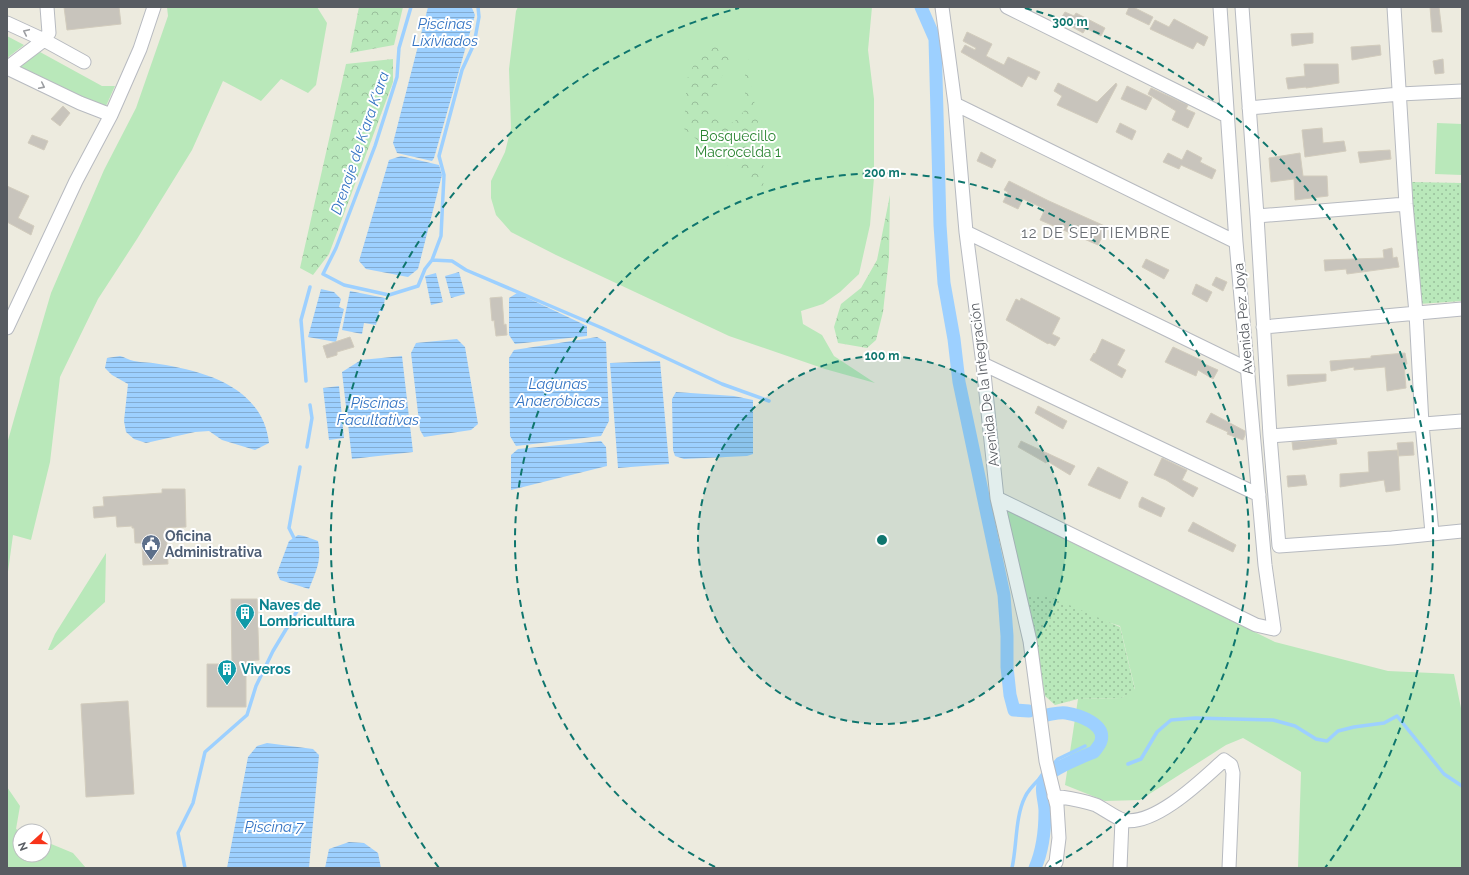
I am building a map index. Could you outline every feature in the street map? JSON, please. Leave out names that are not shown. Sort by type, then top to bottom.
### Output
[{"type":"street","points":[[47,7],[49,33],[44,40],[7,68],[80,104],[112,115]]},
{"type":"street","points":[[7,328],[76,181],[112,115],[140,49],[154,7]]},
{"type":"street","name":"Avenida De la Integración","points":[[942,7],[955,104],[966,232],[983,364],[997,498],[1030,641],[1046,761],[1057,806],[1059,838],[1056,862],[1052,868]]},
{"type":"street","points":[[1007,7],[1227,116]]},
{"type":"street","name":"Avenida Pez Joya","points":[[997,498],[1256,625],[1274,630],[1265,566],[1258,495],[1236,242],[1220,7]]},
{"type":"street","name":"Avenida Pez Joya","points":[[1242,7],[1257,216],[1270,436],[1279,546],[1392,538],[1432,533]]},
{"type":"street","points":[[1394,7],[1406,204],[1416,313],[1422,424],[1432,533],[1462,531]]},
{"type":"street","points":[[7,23],[44,40],[84,62]]},
{"type":"street","points":[[1249,108],[1400,94],[1462,91]]},
{"type":"street","points":[[955,104],[1236,242]]},
{"type":"street","points":[[1257,216],[1406,204]]},
{"type":"street","points":[[966,232],[1248,369]]},
{"type":"street","points":[[1263,327],[1462,309]]},
{"type":"street","points":[[983,364],[1258,495]]},
{"type":"street","points":[[1270,436],[1462,420]]},
{"type":"street","points":[[1053,790],[1085,801],[1108,811],[1122,820],[1146,818],[1165,808],[1193,788],[1224,760],[1231,765],[1233,773],[1229,868]]},
{"type":"street","points":[[1120,868],[1122,820]]},
{"type":"green space","points":[[167,7],[317,7],[327,23],[316,85],[308,93],[281,79],[261,101],[223,81],[192,150],[98,299],[60,377],[50,462],[31,540],[13,535],[7,579],[7,444],[51,293],[104,170],[136,108],[168,16]]},
{"type":"green space","points":[[359,7],[403,7],[394,45],[350,53]]},
{"type":"green space","points":[[518,7],[872,7],[868,50],[874,99],[874,178],[870,225],[859,274],[840,292],[823,304],[801,311],[803,324],[822,335],[834,356],[875,383],[825,369],[729,336],[556,255],[511,232],[496,215],[491,198],[491,181],[505,152],[511,128],[509,69],[516,11]]},
{"type":"green space","points":[[7,36],[24,45],[7,58]]},
{"type":"green space","name":"Bosquecillo Macrocelda 1","points":[[709,45],[718,45],[728,48],[733,56],[709,98],[713,117],[723,125],[734,122],[745,110],[745,69],[749,59],[751,86],[757,115],[765,178],[762,188],[756,189],[683,128],[686,107],[686,81],[697,58]]},
{"type":"green space","points":[[40,52],[102,86],[115,86],[106,106],[81,97],[19,66]]},
{"type":"green space","points":[[393,59],[393,82],[329,254],[313,275],[300,268],[346,64]]},
{"type":"green space","points":[[1437,123],[1462,124],[1462,175],[1435,174]]},
{"type":"green space","points":[[1411,182],[1462,183],[1462,301],[1419,304]]},
{"type":"green space","points":[[890,195],[889,258],[883,312],[876,340],[867,348],[838,343],[834,327],[841,304],[861,288],[877,260]]},
{"type":"green space","points":[[1004,509],[1275,642],[1388,671],[1454,674],[1462,713],[1462,868],[1298,868],[1301,772],[1243,738],[1226,745],[1140,800],[1105,801],[1065,785],[1078,699],[1121,698],[1135,689],[1120,626],[1024,595]]},
{"type":"green space","points":[[106,553],[105,602],[52,650],[48,650],[55,634]]},
{"type":"green space","points":[[1024,595],[1046,595],[1120,627],[1135,690],[1121,698],[1078,699],[1055,705],[1045,696],[1034,630]]},
{"type":"green space","points":[[7,787],[20,806],[17,823],[12,823],[12,863],[52,863],[52,844],[73,853],[86,868],[7,868]]},
{"type":"water","name":"Piscinas Lixiviados","points":[[428,7],[469,7],[472,8],[475,15],[432,161],[397,153],[393,143]]},
{"type":"water","points":[[401,156],[439,165],[442,175],[418,269],[408,277],[366,269],[359,261],[389,160]]},
{"type":"water","points":[[459,272],[465,294],[451,298],[445,276]]},
{"type":"water","points":[[436,273],[443,302],[431,305],[425,276]]},
{"type":"water","points":[[321,289],[334,292],[341,299],[339,307],[344,309],[336,342],[308,337]]},
{"type":"water","points":[[350,291],[385,298],[383,311],[379,311],[376,325],[364,323],[362,334],[342,330]]},
{"type":"water","name":"Lagunas Anaeróbicas","points":[[517,293],[587,326],[587,336],[515,344],[509,335],[509,298]]},
{"type":"water","name":"Lagunas Anaeróbicas","points":[[597,337],[606,342],[609,421],[601,436],[516,446],[510,436],[509,358],[514,350]]},
{"type":"water","name":"Lagunas Anaeróbicas","points":[[457,339],[465,347],[478,424],[471,430],[424,437],[420,430],[411,353],[416,343]]},
{"type":"water","points":[[120,356],[134,361],[177,367],[213,378],[229,386],[244,396],[256,408],[264,424],[269,443],[255,450],[222,440],[209,431],[195,432],[146,443],[134,439],[126,432],[124,421],[128,384],[112,375],[105,368],[107,358]]},
{"type":"water","name":"Piscinas Facultativas","points":[[402,356],[413,452],[352,459],[342,372],[361,360]]},
{"type":"water","name":"Lagunas Anaeróbicas","points":[[660,361],[669,464],[618,468],[610,363]]},
{"type":"water","name":"Piscinas Facultativas","points":[[339,386],[344,438],[329,440],[323,388]]},
{"type":"water","points":[[676,392],[734,396],[753,400],[753,454],[747,456],[684,459],[675,456],[673,450],[672,399]]},
{"type":"water","name":"Lagunas Anaeróbicas","points":[[601,441],[606,447],[607,466],[511,490],[511,455],[518,449]]},
{"type":"water","points":[[298,535],[318,541],[319,560],[309,589],[280,580],[277,573],[289,541]]},
{"type":"water","name":"Piscina 7","points":[[267,743],[313,749],[319,755],[309,868],[227,868],[248,757],[257,746]]},
{"type":"water","points":[[349,842],[364,843],[378,853],[381,868],[325,868],[329,849]]},
{"type":"building","points":[[64,7],[119,7],[121,24],[67,30]]},
{"type":"building","points":[[1129,7],[1133,7],[1153,17],[1149,25],[1126,14]]},
{"type":"building","points":[[1430,7],[1439,7],[1442,32],[1432,32]]},
{"type":"building","points":[[1065,12],[1074,16],[1076,13],[1105,28],[1101,36],[1086,28],[1083,33],[1060,20]]},
{"type":"building","points":[[1174,19],[1208,37],[1204,46],[1197,42],[1193,49],[1150,29],[1155,20],[1169,27]]},
{"type":"building","points":[[967,32],[992,44],[986,56],[1004,65],[1008,57],[1040,72],[1036,80],[1028,76],[1022,87],[961,52],[965,45],[975,50],[976,48],[963,41]]},
{"type":"building","points":[[1313,33],[1313,43],[1292,46],[1291,34]]},
{"type":"building","points":[[1380,45],[1381,55],[1352,60],[1351,47]]},
{"type":"building","points":[[1443,59],[1444,73],[1435,74],[1433,61]]},
{"type":"building","points":[[1304,64],[1338,64],[1339,83],[1288,89],[1286,78],[1305,76]]},
{"type":"building","points":[[1058,83],[1097,102],[1116,83],[1117,85],[1097,123],[1057,105],[1062,96],[1054,91]]},
{"type":"building","points":[[1127,86],[1152,98],[1146,110],[1121,99]]},
{"type":"building","points":[[1151,88],[1188,105],[1186,109],[1195,113],[1188,128],[1172,120],[1176,111],[1148,94]]},
{"type":"building","points":[[63,106],[70,113],[60,126],[51,119]]},
{"type":"building","points":[[1120,123],[1136,131],[1132,140],[1116,132]]},
{"type":"building","points":[[1322,128],[1323,143],[1344,141],[1346,151],[1305,157],[1302,130]]},
{"type":"building","points":[[32,135],[48,141],[44,150],[28,143]]},
{"type":"building","points":[[1187,150],[1202,158],[1200,162],[1216,170],[1212,179],[1181,165],[1179,169],[1163,162],[1168,153],[1182,160]]},
{"type":"building","points":[[1390,150],[1391,159],[1360,163],[1358,152]]},
{"type":"building","points":[[981,152],[996,160],[992,168],[977,161]]},
{"type":"building","points":[[1300,153],[1303,176],[1327,176],[1328,196],[1295,200],[1294,179],[1271,182],[1269,158]]},
{"type":"building","points":[[1009,181],[1107,227],[1098,245],[1040,220],[1045,209],[1023,199],[1018,209],[1003,202],[1008,192],[1004,190]]},
{"type":"building","points":[[7,186],[29,196],[18,218],[34,226],[31,235],[7,222]]},
{"type":"building","points":[[1392,248],[1393,258],[1397,257],[1399,267],[1347,274],[1346,269],[1325,271],[1324,260],[1384,258],[1383,250]]},
{"type":"building","points":[[1146,259],[1169,270],[1164,279],[1142,267]]},
{"type":"building","points":[[1216,277],[1227,282],[1223,291],[1212,285]]},
{"type":"building","points":[[1196,284],[1212,292],[1207,302],[1192,294]]},
{"type":"building","points":[[502,297],[504,325],[506,324],[507,335],[496,336],[494,320],[492,321],[490,298]]},
{"type":"building","points":[[1021,298],[1060,318],[1052,334],[1060,338],[1055,346],[1049,343],[1048,344],[1006,320],[1016,299],[1020,301]]},
{"type":"building","points":[[350,337],[354,347],[337,352],[337,355],[327,358],[323,346]]},
{"type":"building","points":[[1102,339],[1125,350],[1117,365],[1126,370],[1122,378],[1090,360],[1094,353],[1095,354]]},
{"type":"building","points":[[1173,347],[1218,370],[1213,379],[1198,370],[1196,376],[1165,362]]},
{"type":"building","points":[[1405,353],[1407,364],[1404,364],[1406,388],[1387,391],[1385,367],[1354,370],[1354,367],[1331,371],[1330,361],[1371,358],[1371,356]]},
{"type":"building","points":[[1326,374],[1326,381],[1288,386],[1287,375]]},
{"type":"building","points":[[1038,406],[1067,421],[1063,429],[1035,413]]},
{"type":"building","points":[[1211,413],[1245,431],[1243,440],[1227,434],[1228,432],[1206,422]]},
{"type":"building","points":[[1336,439],[1337,444],[1293,450],[1292,442]]},
{"type":"building","points":[[1021,441],[1075,466],[1070,475],[1047,461],[1046,463],[1018,447]]},
{"type":"building","points":[[1413,442],[1414,455],[1398,456],[1400,490],[1386,492],[1384,480],[1340,487],[1340,474],[1369,472],[1368,452],[1398,450],[1397,443]]},
{"type":"building","points":[[1162,458],[1187,470],[1182,480],[1198,488],[1193,497],[1166,480],[1154,475]]},
{"type":"building","points":[[1098,467],[1128,482],[1120,499],[1088,485]]},
{"type":"building","points":[[1305,475],[1307,485],[1288,487],[1287,476]]},
{"type":"building","points":[[162,489],[185,489],[186,527],[166,528],[168,564],[143,565],[142,543],[135,543],[134,528],[132,528],[132,526],[117,527],[116,516],[94,518],[93,507],[104,506],[103,497],[162,493]]},
{"type":"building","points":[[1142,497],[1165,508],[1161,517],[1139,507]]},
{"type":"building","points":[[1193,522],[1236,545],[1233,552],[1188,531]]},
{"type":"building","points":[[231,599],[257,599],[259,660],[246,661],[246,707],[207,707],[207,664],[232,664]]},
{"type":"building","points":[[128,701],[134,794],[86,797],[81,704]]},
{"type":"waterway","points":[[411,7],[399,48],[397,77],[375,146],[336,248],[323,274],[344,285],[389,295],[418,286],[425,269],[432,260],[452,261],[466,270],[602,328],[722,384],[769,401]]},
{"type":"waterway","points":[[432,260],[441,236],[444,175],[439,156],[462,70],[474,44],[479,17],[478,7]]},
{"type":"waterway","points":[[921,7],[935,39],[940,225],[944,283],[954,339],[959,382],[1004,595],[1007,636],[1007,667],[1010,695],[1014,710],[1029,711]]},
{"type":"waterway","name":"Drenaje de K'ara K'ara","points":[[306,381],[301,320],[310,287]]},
{"type":"waterway","name":"Drenaje de K'ara K'ara","points":[[307,447],[312,418],[310,405]]},
{"type":"waterway","name":"Drenaje de K'ara K'ara","points":[[294,538],[289,528],[300,467]]},
{"type":"waterway","name":"Drenaje de K'ara K'ara","points":[[185,868],[178,833],[193,803],[205,752],[247,715],[256,686],[273,651],[300,606]]},
{"type":"waterway","points":[[1035,868],[1040,855],[1044,833],[1045,811],[1042,787],[1044,780],[1047,776],[1059,768],[1094,752],[1101,741],[1101,735],[1096,725],[1084,718],[1064,713],[1047,715]]},
{"type":"waterway","points":[[1128,764],[1141,759],[1157,732],[1171,720],[1195,718],[1273,720],[1295,726],[1316,739],[1327,741],[1338,731],[1384,723],[1397,716],[1444,774],[1462,786]]},
{"type":"waterway","points":[[1051,767],[1058,759],[1085,746]]},
{"type":"waterway","points":[[1012,868],[1019,813],[1029,790],[1045,773]]},
{"type":"place","name":"Oficina Administrativa","points":[[151,561]]},
{"type":"place","name":"Naves de Lombricultura","points":[[245,630]]},
{"type":"place","name":"Viveros","points":[[227,686]]},
{"type":"district","name":"12 DE SEPTIEMBRE","points":[[1096,233]]}]
